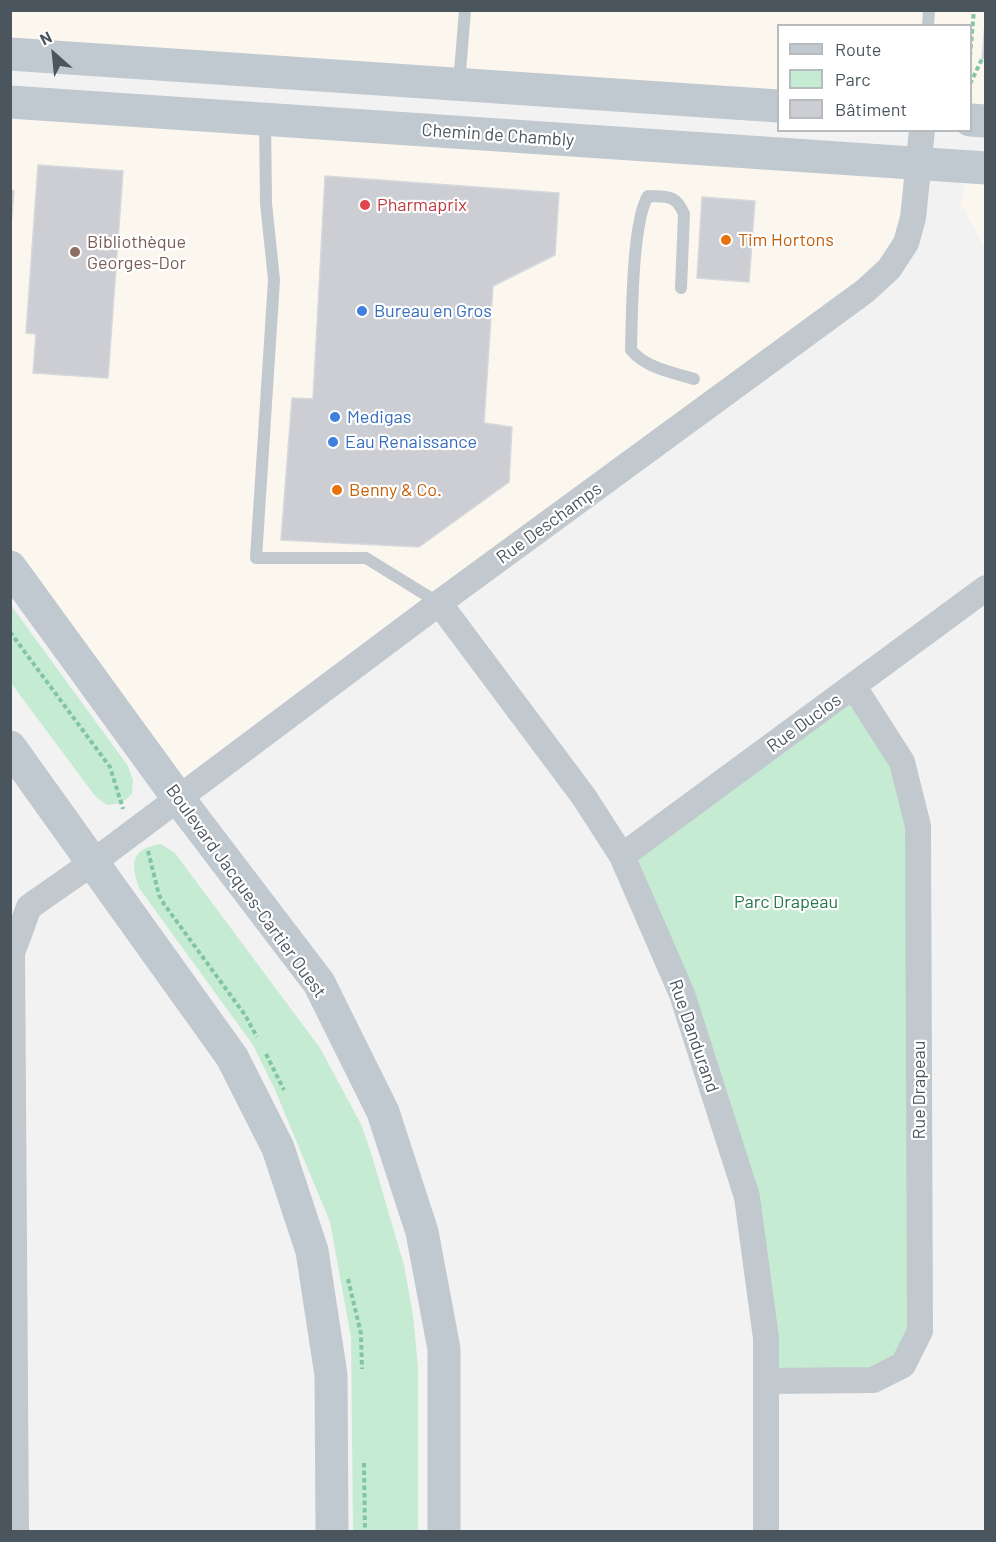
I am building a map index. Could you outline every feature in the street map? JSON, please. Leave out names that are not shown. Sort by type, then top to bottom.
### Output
[{"type":"main road","points":[[10,54],[777,106]]},
{"type":"main road","name":"Chemin de Chambly","points":[[10,102],[986,168]]},
{"type":"main road","name":"Boulevard Jacques-Cartier Ouest","points":[[10,567],[178,798],[319,983],[383,1112],[422,1232],[444,1349],[444,1532]]},
{"type":"main road","points":[[10,747],[232,1057],[278,1148],[312,1251],[331,1375],[332,1532]]},
{"type":"street","name":"Rue Deschamps","points":[[16,1532],[12,953],[29,907],[92,863],[439,603],[865,291],[889,269],[906,243],[913,218],[922,132]]},
{"type":"street","name":"Rue Duclos","points":[[622,856],[986,588]]},
{"type":"street","name":"Rue Dandurand","points":[[439,603],[584,797],[622,856],[682,994],[747,1197],[766,1338],[766,1532]]},
{"type":"street","name":"Rue Drapeau","points":[[766,1381],[873,1380],[903,1365],[920,1331],[918,826],[902,762],[854,687]]},
{"type":"lane","points":[[459,85],[465,10]]},
{"type":"lane","points":[[265,119],[266,203],[274,280],[256,558],[366,558],[439,603]]},
{"type":"lane","points":[[681,288],[684,214],[680,205],[672,198],[648,196],[642,206],[635,265],[631,350],[649,365],[694,379]]},
{"type":"path","points":[[972,33],[974,10]]},
{"type":"path","points":[[972,80],[982,59]]},
{"type":"shaded area","points":[[10,11],[985,11],[985,121],[972,120],[972,24],[777,24],[777,106],[11,54]]},
{"type":"shaded area","points":[[10,102],[903,162],[913,218],[889,269],[178,798],[11,567]]},
{"type":"shaded area","points":[[971,152],[985,154],[985,249],[961,203]]},
{"type":"green space","points":[[10,604],[128,766],[133,780],[132,794],[122,803],[107,805],[95,796],[11,683]]},
{"type":"green space","name":"Parc Drapeau","points":[[854,687],[918,827],[920,1331],[903,1365],[766,1381],[746,1197],[622,856]]},
{"type":"green space","points":[[161,844],[175,853],[320,1048],[361,1124],[404,1265],[413,1315],[418,1367],[418,1531],[353,1531],[351,1338],[330,1222],[275,1090],[253,1045],[139,888],[134,871],[135,858],[144,849]]},
{"type":"building","points":[[986,12],[986,59],[982,59]]},
{"type":"building","name":"Bibliothèque Georges-Dor","points":[[38,165],[123,171],[108,378],[33,373],[36,334],[26,333]]},
{"type":"building","points":[[325,176],[559,193],[555,255],[493,286],[484,423],[512,427],[509,482],[419,547],[281,540],[292,398],[313,399]]},
{"type":"building","points":[[10,190],[14,191],[10,238]]},
{"type":"building","name":"Tim Hortons","points":[[702,197],[755,201],[749,282],[697,278]]},
{"type":"place","name":"Pharmaprix","points":[[365,205]]},
{"type":"place","name":"Tim Hortons","points":[[726,240]]},
{"type":"place","name":"Bibliothèque Georges-Dor","points":[[75,252]]},
{"type":"place","name":"Bureau en Gros","points":[[362,311]]},
{"type":"place","name":"Medigas","points":[[335,417]]},
{"type":"place","name":"Eau Renaissance","points":[[333,442]]},
{"type":"place","name":"Benny & Co.","points":[[337,490]]}]
